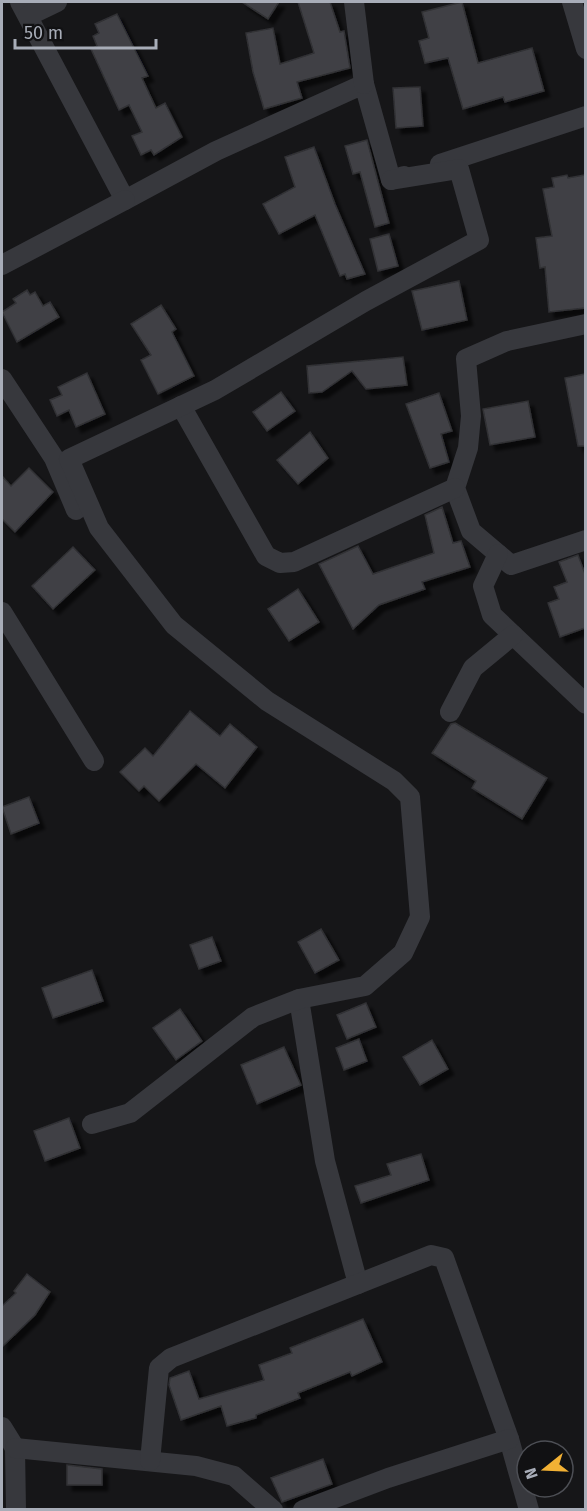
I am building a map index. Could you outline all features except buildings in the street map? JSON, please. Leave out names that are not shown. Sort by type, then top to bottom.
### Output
[{"type":"street","points":[[57,2],[24,9],[124,200]]},
{"type":"street","points":[[354,2],[364,84],[391,180]]},
{"type":"street","points":[[572,2],[585,49]]},
{"type":"street","points":[[2,265],[216,151],[364,84]]},
{"type":"street","points":[[391,180],[585,116]]},
{"type":"street","points":[[92,1124],[130,1113],[253,1017],[299,999],[365,986],[403,953],[420,917],[410,797],[394,781],[267,701],[174,625],[99,528],[69,459],[215,390],[366,301],[479,240],[459,169],[391,180]]},
{"type":"street","points":[[585,324],[507,341],[466,360],[471,416],[468,448],[456,488],[471,531],[511,565],[585,540]]},
{"type":"street","points":[[2,379],[54,458],[76,510]]},
{"type":"street","points":[[181,406],[266,556],[280,563],[294,562],[456,488]]},
{"type":"street","points":[[498,554],[483,586],[492,615],[585,704]]},
{"type":"street","points":[[2,612],[94,761]]},
{"type":"street","points":[[450,712],[473,668],[513,635]]},
{"type":"street","points":[[299,999],[325,1161],[358,1284]]},
{"type":"street","points":[[150,1461],[159,1368],[171,1358],[431,1255],[444,1258],[509,1439],[529,1509]]},
{"type":"street","points":[[2,1427],[15,1448],[15,1509]]},
{"type":"street","points":[[303,1509],[388,1478],[509,1439]]},
{"type":"street","points":[[15,1448],[196,1466],[234,1476],[273,1509]]},
{"type":"street","points":[[2,1489],[15,1472]]}]
